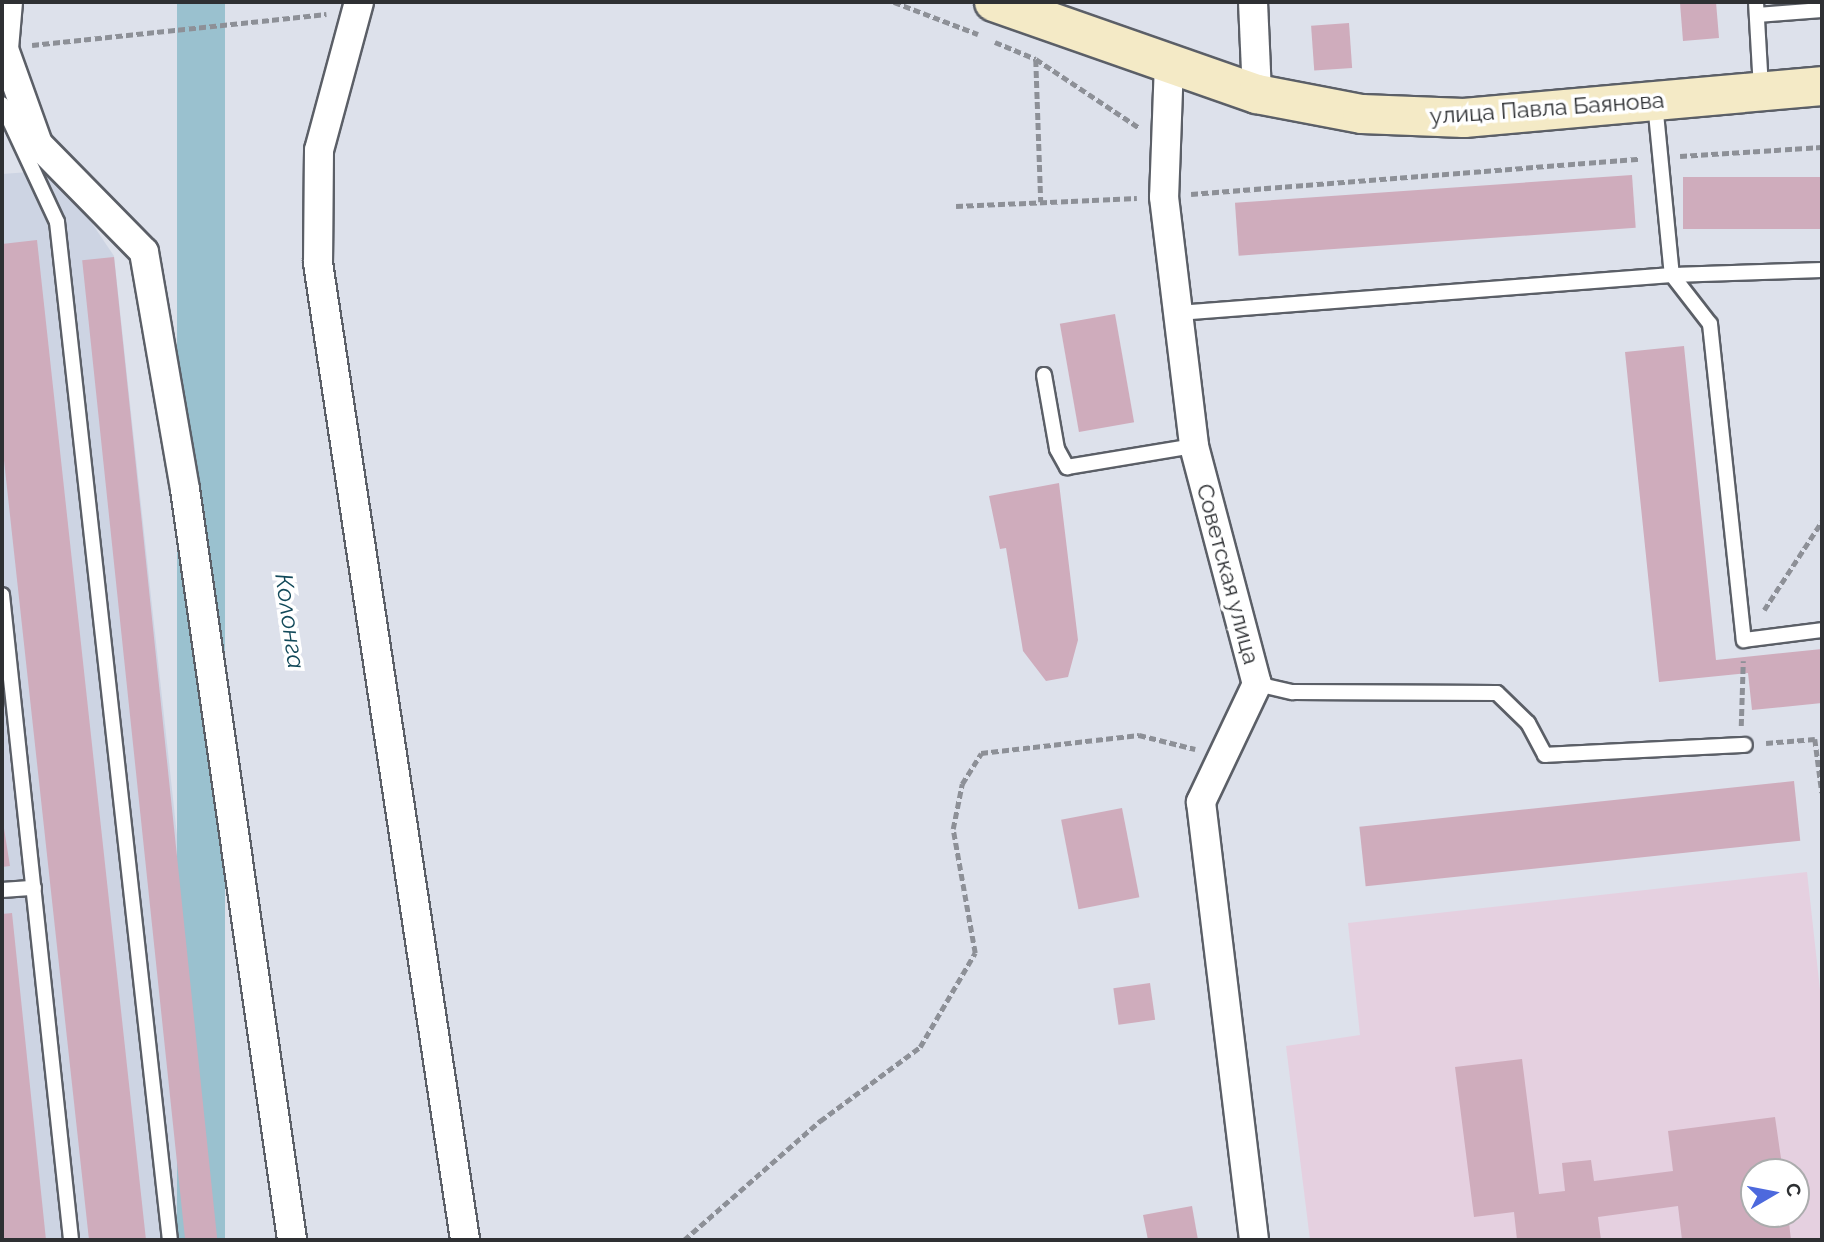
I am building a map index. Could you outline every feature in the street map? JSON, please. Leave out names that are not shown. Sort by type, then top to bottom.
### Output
[{"type":"main road","name":"улица Павла Баянова","points":[[994,2],[1257,93],[1362,114],[1464,118],[1822,86]]},
{"type":"street","points":[[9,2],[3,62],[38,145],[144,251],[185,488],[292,1240]]},
{"type":"street","points":[[359,2],[319,150],[318,263],[465,1240]]},
{"type":"street","points":[[1253,2],[1257,93]]},
{"type":"street","name":"Советская улица","points":[[1169,63],[1163,143],[1164,197],[1194,446],[1257,684],[1201,802],[1254,1240]]},
{"type":"lane","points":[[1761,92],[1757,8],[1822,10]]},
{"type":"lane","points":[[1654,101],[1672,275],[1710,324],[1744,640],[1822,630]]},
{"type":"lane","points":[[2,104],[57,222],[170,1240]]},
{"type":"lane","points":[[1178,313],[1672,275],[1822,270]]},
{"type":"lane","points":[[1044,375],[1058,449],[1067,467],[1194,446]]},
{"type":"lane","points":[[2,594],[71,1240]]},
{"type":"lane","points":[[1257,684],[1293,692],[1497,693],[1528,723],[1545,755],[1745,745]]},
{"type":"lane","points":[[2,890],[34,888]]},
{"type":"path","points":[[894,2],[1035,59],[1163,143]]},
{"type":"path","points":[[3,62],[102,37],[301,21]]},
{"type":"path","points":[[1035,59],[1041,202]]},
{"type":"path","points":[[956,206],[1164,197],[1822,146]]},
{"type":"path","points":[[1822,521],[1744,640],[1738,710],[1745,745],[1822,739]]},
{"type":"path","points":[[684,1240],[820,1121],[920,1047],[975,953],[953,830],[962,784],[981,753],[1139,735],[1223,757]]},
{"type":"path","points":[[1815,739],[1822,793]]},
{"type":"shaded area","points":[[56,170],[114,256],[221,1240],[2,1240],[2,174]]},
{"type":"shaded area","points":[[1807,872],[1822,1008],[1822,1240],[1310,1240],[1286,1046],[1360,1035],[1348,923]]},
{"type":"water","points":[[177,2],[225,2],[225,1240],[177,1240]]},
{"type":"building","points":[[1716,2],[1719,38],[1683,41],[1680,3]]},
{"type":"building","points":[[1349,23],[1352,68],[1314,71],[1311,26]]},
{"type":"building","points":[[1632,175],[1636,228],[1239,256],[1235,203]]},
{"type":"building","points":[[1683,177],[1822,177],[1822,229],[1683,229]]},
{"type":"building","points":[[37,240],[146,1240],[89,1240],[2,442],[2,244]]},
{"type":"building","points":[[114,257],[217,1240],[185,1240],[82,260]]},
{"type":"building","points":[[1115,314],[1134,422],[1079,432],[1060,324]]},
{"type":"building","points":[[1684,346],[1716,660],[1822,649],[1822,703],[1752,710],[1748,673],[1659,682],[1625,352]]},
{"type":"building","points":[[1059,483],[1078,640],[1068,677],[1046,681],[1023,651],[1006,548],[1000,549],[989,496]]},
{"type":"building","points":[[1794,781],[1800,841],[1366,886],[1359,827]]},
{"type":"building","points":[[1122,808],[1139,897],[1079,909],[1061,820]]},
{"type":"building","points":[[2,816],[10,866],[2,867]]},
{"type":"building","points":[[12,913],[46,1240],[2,1240],[2,914]]},
{"type":"building","points":[[1150,983],[1155,1020],[1119,1025],[1113,988]]},
{"type":"building","points":[[1522,1059],[1539,1194],[1565,1191],[1562,1163],[1591,1160],[1594,1181],[1673,1171],[1668,1131],[1775,1117],[1781,1158],[1740,1158],[1740,1228],[1790,1228],[1791,1240],[1682,1240],[1678,1206],[1598,1217],[1601,1240],[1517,1240],[1514,1212],[1474,1217],[1455,1067]]},
{"type":"building","points":[[1192,1206],[1198,1240],[1148,1240],[1143,1215]]},
{"type":"water label","name":"Колонга","points":[[290,621]]}]
